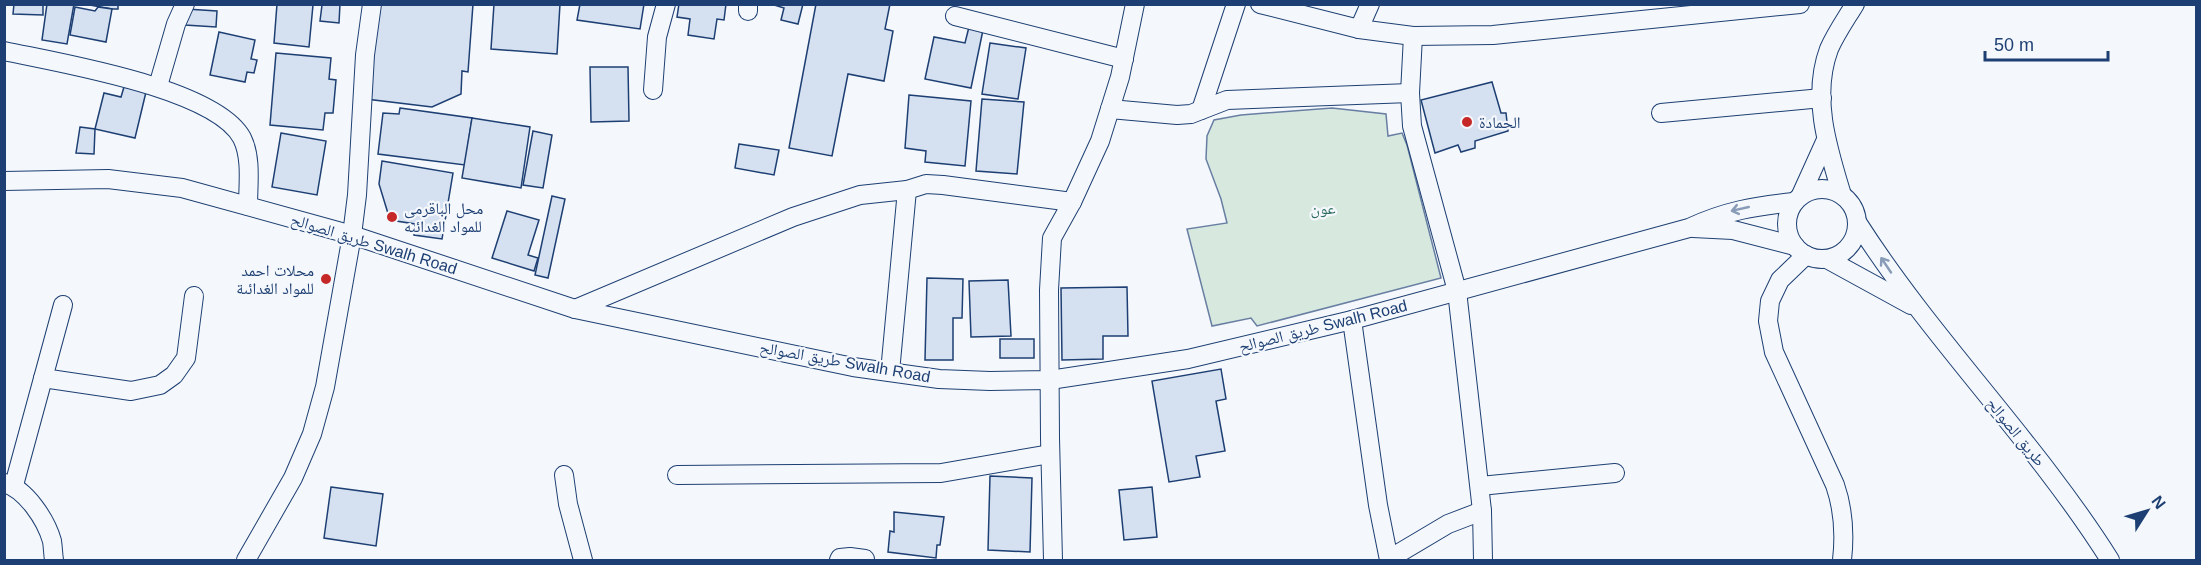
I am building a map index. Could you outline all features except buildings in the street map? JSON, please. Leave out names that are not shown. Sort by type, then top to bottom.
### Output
[{"type":"street","points":[[158,86],[176,24],[185,4]]},
{"type":"street","points":[[246,561],[293,478],[312,434],[325,387],[352,235],[360,170],[365,56],[372,4]]},
{"type":"street","points":[[653,90],[657,37],[666,4]]},
{"type":"street","points":[[1053,561],[1049,290],[1052,238],[1072,202],[1100,141],[1124,59],[1135,4]]},
{"type":"street","points":[[1201,110],[1236,4]]},
{"type":"street","points":[[1260,4],[1359,29],[1413,36],[1493,35],[1800,4]]},
{"type":"street","points":[[1359,29],[1370,4]]},
{"type":"street","points":[[1842,195],[1826,142],[1822,98],[1829,50],[1855,4]]},
{"type":"street","points":[[956,16],[1124,59]]},
{"type":"street","points":[[1413,36],[1410,93],[1412,126],[1457,291],[1480,486],[1483,561]]},
{"type":"street","points":[[4,51],[158,86],[223,118],[238,133],[248,157],[248,206]]},
{"type":"street","points":[[1110,109],[1177,115],[1191,114],[1227,100],[1410,93]]},
{"type":"street","points":[[1660,113],[1822,98]]},
{"type":"street","points":[[1801,250],[1789,236],[1787,224],[1789,212],[1798,199],[1826,142]]},
{"type":"street","name":"طريق الصوالح Swalh Road","points":[[4,181],[108,179],[182,188],[352,235],[575,309],[853,367],[939,379],[1050,380],[1188,359],[1352,320],[1689,228]]},
{"type":"street","points":[[575,309],[794,217],[860,195],[907,190],[926,184],[1072,202]]},
{"type":"street","points":[[890,372],[907,190]]},
{"type":"street","points":[[1689,228],[1714,216],[1738,209],[1798,199],[1811,190],[1832,190],[1850,202],[1857,222],[1856,232],[1846,250],[1827,259]]},
{"type":"street","name":"طريق الصوالح","points":[[1857,222],[1916,307],[2014,428],[2056,483],[2110,561]]},
{"type":"street","points":[[1689,228],[1733,230],[1827,259],[1916,307]]},
{"type":"street","points":[[1801,250],[1780,280],[1770,301],[1768,321],[1774,352],[1842,504],[1845,534],[1842,561]]},
{"type":"street","points":[[43,378],[131,391],[160,385],[174,375],[186,358],[194,296]]},
{"type":"street","points":[[54,561],[52,542],[43,521],[9,484],[43,378],[63,305]]},
{"type":"street","points":[[1352,320],[1378,505],[1389,560],[1448,524],[1482,511]]},
{"type":"street","points":[[676,475],[941,472],[1050,454]]},
{"type":"street","points":[[1480,486],[1615,473]]},
{"type":"street","points":[[564,475],[568,504],[583,561]]},
{"type":"street","points":[[839,561],[840,558],[850,557],[865,559]]},
{"type":"green space","name":"عون","points":[[1332,108],[1386,114],[1388,136],[1402,133],[1441,278],[1257,326],[1251,318],[1212,326],[1187,229],[1227,223],[1206,159],[1207,136],[1214,120],[1241,115]]},
{"type":"place","name":"الحمادة","points":[[1467,122]]},
{"type":"place","name":"محل الباقرمى للمواد الغدائىه","points":[[392,217]]},
{"type":"place","name":"محلات احمد للمواد الغدائىة","points":[[326,279]]}]
